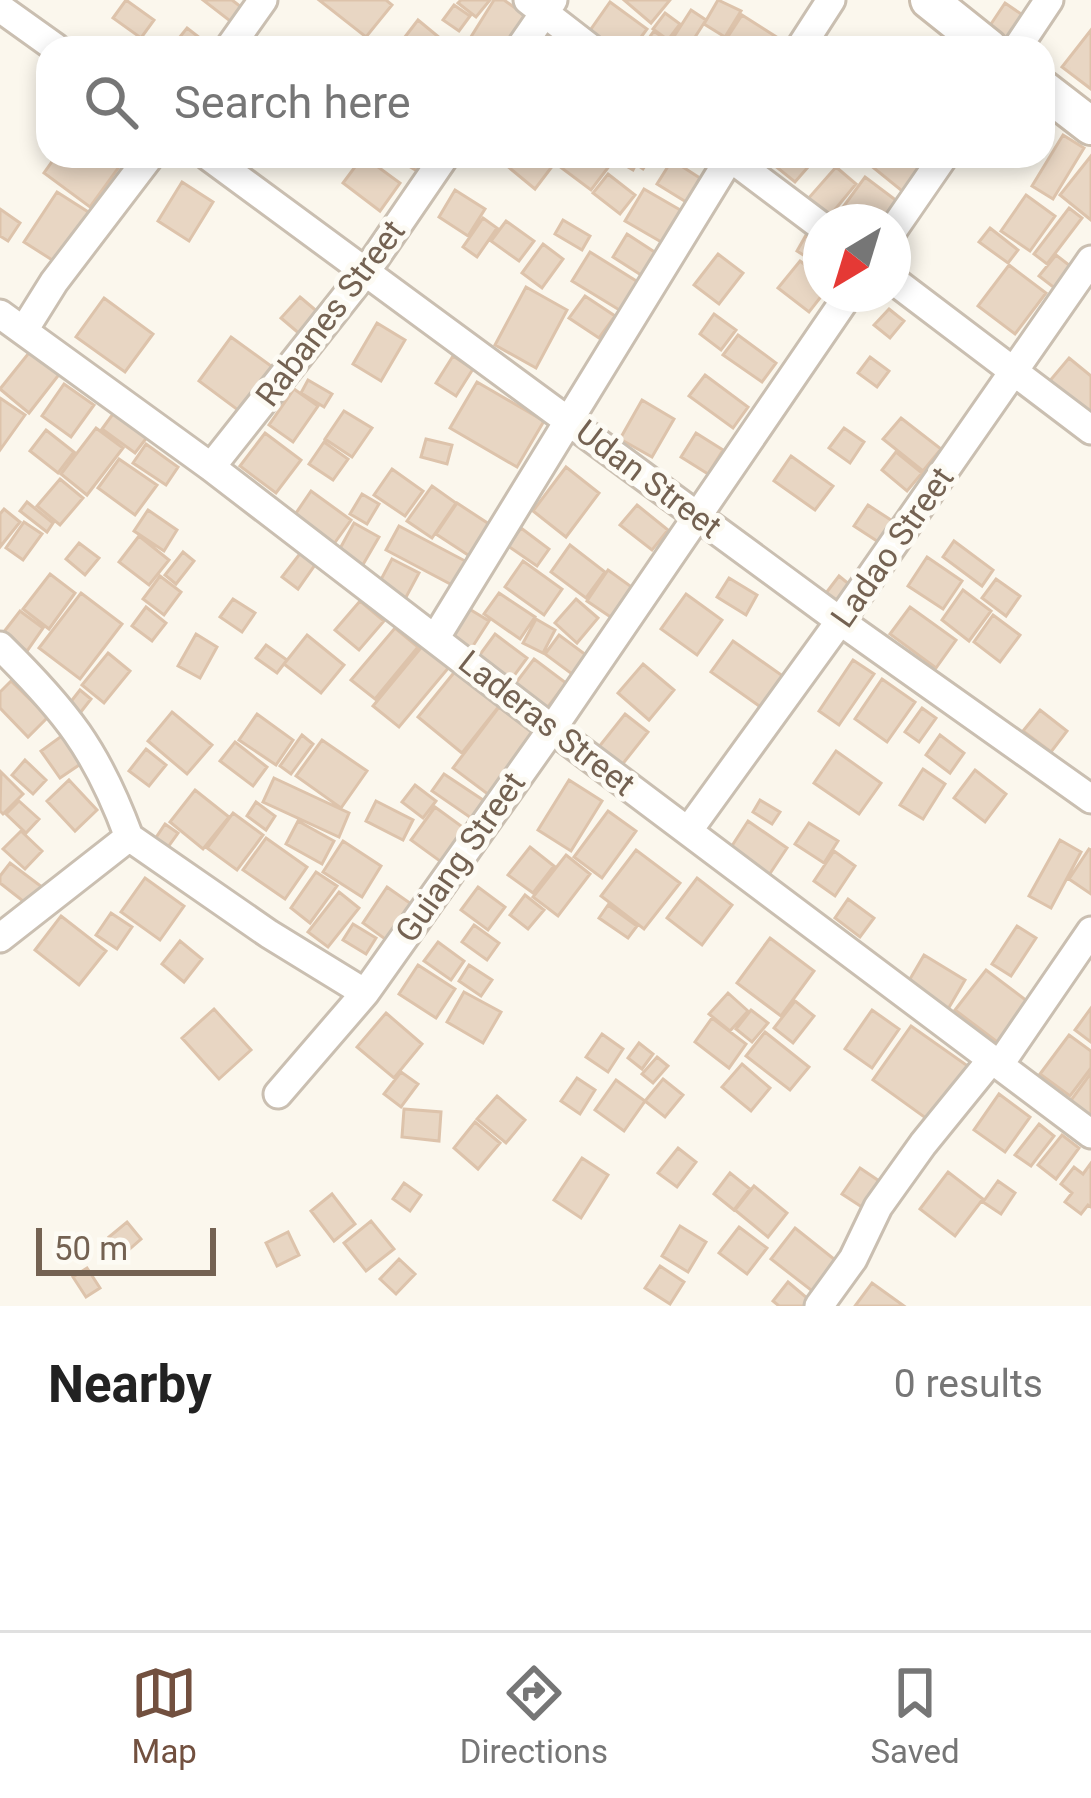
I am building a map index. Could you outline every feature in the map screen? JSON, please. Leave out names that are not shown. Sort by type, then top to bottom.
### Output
[{"type":"street","points":[[238,36],[263,0]]},
{"type":"street","points":[[808,36],[831,0]]},
{"type":"street","points":[[928,0],[974,36]]},
{"type":"street","points":[[1026,36],[1049,0]]},
{"type":"street","points":[[526,36],[542,4],[577,36]]},
{"type":"street","points":[[0,8],[39,36]]},
{"type":"street","points":[[1055,98],[1091,126]]},
{"type":"street","points":[[24,330],[54,282],[142,168]]},
{"type":"street","name":"Udan Street","points":[[225,168],[840,621],[1091,799]]},
{"type":"street","name":"Rabanes Street","points":[[211,467],[367,270],[437,168]]},
{"type":"street","points":[[436,637],[723,168]]},
{"type":"street","points":[[745,168],[803,212]]},
{"type":"street","points":[[911,204],[936,168]]},
{"type":"street","name":"Ladao Street","points":[[688,831],[1091,260]]},
{"type":"street","points":[[911,293],[1091,430]]},
{"type":"street","name":"Guiang Street","points":[[278,1094],[365,993],[837,312]]},
{"type":"street","name":"Laderas Street","points":[[0,314],[211,467],[1091,1134]]},
{"type":"street","points":[[0,646],[78,729],[108,781],[129,837],[269,934],[365,993]]},
{"type":"street","points":[[0,938],[129,837]]},
{"type":"street","points":[[819,1306],[853,1259],[889,1191],[996,1061],[1091,931]]},
{"type":"building","points":[[126,0],[154,20],[138,36],[113,18]]},
{"type":"building","points":[[203,0],[232,0],[245,10],[234,24]]},
{"type":"building","points":[[319,0],[386,0],[392,5],[365,36]]},
{"type":"building","points":[[490,0],[476,17],[458,3]]},
{"type":"building","points":[[494,0],[504,0],[525,15],[511,36],[472,36]]},
{"type":"building","points":[[624,0],[670,0],[651,23]]},
{"type":"building","points":[[718,0],[741,11],[726,36],[704,24]]},
{"type":"building","points":[[610,2],[647,29],[642,36],[589,32]]},
{"type":"building","points":[[1005,3],[1027,18],[1015,36],[1002,36],[989,27]]},
{"type":"building","points":[[454,5],[470,16],[459,31],[443,20]]},
{"type":"building","points":[[691,10],[706,20],[696,36],[674,36]]},
{"type":"building","points":[[665,13],[680,24],[671,36],[653,29]]},
{"type":"building","points":[[742,15],[775,36],[728,36]]},
{"type":"building","points":[[418,20],[437,36],[406,36]]},
{"type":"building","points":[[1091,30],[1091,89],[1062,67]]},
{"type":"building","points":[[1063,135],[1084,148],[1053,199],[1032,186],[1043,168],[1055,168],[1055,148]]},
{"type":"building","points":[[1091,156],[1091,220],[1060,195]]},
{"type":"building","points":[[48,168],[118,168],[90,207],[44,173]]},
{"type":"building","points":[[354,168],[379,168],[400,183],[380,211],[343,183]]},
{"type":"building","points":[[510,168],[551,168],[535,189]]},
{"type":"building","points":[[562,168],[608,168],[591,190]]},
{"type":"building","points":[[667,168],[684,168],[706,182],[691,205],[657,184]]},
{"type":"building","points":[[778,168],[807,168],[795,182]]},
{"type":"building","points":[[835,168],[856,184],[840,204],[807,200]]},
{"type":"building","points":[[874,168],[928,168],[907,195]]},
{"type":"building","points":[[608,174],[635,195],[620,214],[593,193]]},
{"type":"building","points":[[865,177],[897,201],[895,204],[845,204]]},
{"type":"building","points":[[182,182],[213,202],[189,241],[158,221]]},
{"type":"building","points":[[644,189],[682,211],[663,243],[625,221]]},
{"type":"building","points":[[455,190],[485,209],[468,236],[439,217]]},
{"type":"building","points":[[57,192],[93,215],[60,265],[24,242]]},
{"type":"building","points":[[1026,195],[1055,216],[1030,251],[1001,231]]},
{"type":"building","points":[[1069,208],[1082,218],[1047,264],[1034,254]]},
{"type":"building","points":[[0,209],[20,223],[8,241],[0,236]]},
{"type":"building","points":[[483,218],[497,228],[477,257],[463,247]]},
{"type":"building","points":[[563,220],[590,236],[582,250],[555,234]]},
{"type":"building","points":[[506,221],[534,241],[519,261],[491,241]]},
{"type":"building","points":[[990,228],[1018,250],[1008,263],[979,242]]},
{"type":"building","points":[[627,234],[656,253],[641,275],[613,257]]},
{"type":"building","points":[[543,244],[563,259],[542,288],[522,273]]},
{"type":"building","points":[[590,252],[638,282],[621,311],[572,281]]},
{"type":"building","points":[[718,254],[743,273],[719,304],[694,285]]},
{"type":"building","points":[[1056,255],[1078,272],[1061,293],[1039,276]]},
{"type":"building","points":[[800,261],[803,263],[803,307],[778,288]]},
{"type":"building","points":[[1009,265],[1046,293],[1015,334],[978,306]]},
{"type":"building","points":[[526,287],[567,310],[536,368],[495,345]]},
{"type":"building","points":[[585,296],[615,316],[599,338],[569,318]]},
{"type":"building","points":[[300,297],[319,313],[301,335],[281,318]]},
{"type":"building","points":[[104,298],[153,334],[125,372],[76,337]]},
{"type":"building","points":[[886,312],[904,321],[890,338],[874,325]]},
{"type":"building","points":[[714,314],[736,330],[721,350],[700,334]]},
{"type":"building","points":[[377,323],[405,340],[381,381],[353,364]]},
{"type":"building","points":[[738,335],[776,363],[762,382],[723,355]]},
{"type":"building","points":[[231,337],[278,371],[246,416],[199,381]]},
{"type":"building","points":[[32,349],[61,372],[29,413],[0,389]]},
{"type":"building","points":[[453,356],[473,369],[456,396],[436,383]]},
{"type":"building","points":[[870,357],[889,371],[877,387],[858,373]]},
{"type":"building","points":[[1069,358],[1091,376],[1091,418],[1048,383]]},
{"type":"building","points":[[705,375],[748,407],[733,428],[689,396]]},
{"type":"building","points":[[308,380],[332,394],[324,407],[301,393]]},
{"type":"building","points":[[477,382],[544,421],[517,467],[450,428]]},
{"type":"building","points":[[64,384],[94,405],[71,437],[42,416]]},
{"type":"building","points":[[294,389],[318,406],[293,442],[269,425]]},
{"type":"building","points":[[0,398],[25,415],[0,450]]},
{"type":"building","points":[[642,400],[674,419],[652,457],[620,439]]},
{"type":"building","points":[[115,411],[148,436],[135,453],[102,429]]},
{"type":"building","points":[[344,411],[372,428],[352,457],[325,439]]},
{"type":"building","points":[[901,418],[941,449],[923,471],[883,439]]},
{"type":"building","points":[[96,428],[123,448],[87,495],[61,474]]},
{"type":"building","points":[[844,428],[864,442],[850,463],[829,448]]},
{"type":"building","points":[[46,430],[74,452],[58,473],[30,451]]},
{"type":"building","points":[[265,433],[301,460],[276,493],[240,466]]},
{"type":"building","points":[[696,433],[723,450],[708,474],[681,457]]},
{"type":"building","points":[[426,439],[452,445],[447,464],[421,457]]},
{"type":"building","points":[[324,442],[348,459],[333,480],[309,464]]},
{"type":"building","points":[[146,444],[178,467],[166,485],[133,463]]},
{"type":"building","points":[[896,452],[922,473],[907,491],[882,470]]},
{"type":"building","points":[[791,456],[833,486],[815,510],[774,481]]},
{"type":"building","points":[[119,459],[157,485],[135,515],[98,488]]},
{"type":"building","points":[[566,467],[599,493],[566,537],[533,511]]},
{"type":"building","points":[[392,469],[423,491],[405,516],[374,495]]},
{"type":"building","points":[[60,479],[83,498],[60,525],[37,506]]},
{"type":"building","points":[[432,486],[456,503],[432,538],[407,521]]},
{"type":"building","points":[[311,491],[351,520],[331,548],[292,519]]},
{"type":"building","points":[[362,494],[379,504],[367,524],[350,514]]},
{"type":"building","points":[[27,502],[53,523],[47,532],[20,511]]},
{"type":"building","points":[[457,503],[492,526],[471,557],[436,534]]},
{"type":"building","points":[[637,505],[668,530],[652,550],[620,525]]},
{"type":"building","points":[[868,505],[897,524],[883,545],[854,526]]},
{"type":"building","points":[[4,509],[20,522],[0,547],[0,514]]},
{"type":"building","points":[[148,510],[177,530],[164,551],[134,531]]},
{"type":"building","points":[[24,522],[42,534],[23,560],[6,548]]},
{"type":"building","points":[[354,523],[379,537],[361,568],[337,554]]},
{"type":"building","points":[[399,526],[467,562],[454,586],[386,550]]},
{"type":"building","points":[[521,528],[549,549],[537,566],[508,546]]},
{"type":"building","points":[[139,536],[169,560],[149,585],[119,562]]},
{"type":"building","points":[[954,541],[993,570],[982,586],[943,557]]},
{"type":"building","points":[[79,543],[99,558],[85,575],[66,559]]},
{"type":"building","points":[[570,545],[605,572],[586,598],[551,572]]},
{"type":"building","points":[[302,551],[317,562],[298,589],[282,577]]},
{"type":"building","points":[[183,552],[194,561],[176,584],[165,575]]},
{"type":"building","points":[[927,557],[962,581],[943,609],[908,586]]},
{"type":"building","points":[[392,559],[419,573],[405,599],[378,585]]},
{"type":"building","points":[[523,561],[562,589],[544,615],[505,587]]},
{"type":"building","points":[[608,570],[633,588],[612,618],[587,601]]},
{"type":"building","points":[[50,574],[75,593],[49,629],[23,609]]},
{"type":"building","points":[[160,576],[181,592],[164,615],[143,599]]},
{"type":"building","points":[[839,576],[855,589],[842,605],[826,593]]},
{"type":"building","points":[[729,578],[757,595],[746,615],[717,597]]},
{"type":"building","points":[[996,579],[1020,596],[1006,616],[982,598]]},
{"type":"building","points":[[963,590],[991,611],[969,641],[942,620]]},
{"type":"building","points":[[81,593],[122,624],[80,679],[39,648]]},
{"type":"building","points":[[499,593],[535,617],[520,639],[484,614]]},
{"type":"building","points":[[686,594],[722,620],[697,655],[661,629]]},
{"type":"building","points":[[233,599],[255,613],[242,632],[220,617]]},
{"type":"building","points":[[576,599],[598,618],[577,643],[555,623]]},
{"type":"building","points":[[360,601],[384,621],[359,650],[335,630]]},
{"type":"building","points":[[146,607],[166,623],[152,641],[132,626]]},
{"type":"building","points":[[466,607],[489,621],[471,649],[449,634]]},
{"type":"building","points":[[910,607],[956,640],[936,668],[890,634]]},
{"type":"building","points":[[20,611],[43,628],[27,651],[3,633]]},
{"type":"building","points":[[993,615],[1020,635],[1000,662],[974,642]]},
{"type":"building","points":[[536,619],[555,630],[543,653],[523,643]]},
{"type":"building","points":[[395,628],[418,647],[375,699],[351,680]]},
{"type":"building","points":[[196,634],[217,647],[200,678],[178,666]]},
{"type":"building","points":[[495,634],[527,658],[508,684],[476,660]]},
{"type":"building","points":[[307,635],[344,665],[321,693],[284,664]]},
{"type":"building","points":[[559,635],[586,655],[572,674],[545,654]]},
{"type":"building","points":[[733,641],[787,679],[765,710],[711,672]]},
{"type":"building","points":[[424,644],[450,666],[399,727],[373,706]]},
{"type":"building","points":[[266,645],[287,660],[277,673],[256,658]]},
{"type":"building","points":[[108,653],[130,671],[104,703],[82,685]]},
{"type":"building","points":[[534,659],[566,683],[544,712],[512,688]]},
{"type":"building","points":[[853,660],[874,674],[839,725],[819,711]]},
{"type":"building","points":[[643,664],[674,690],[649,720],[618,693]]},
{"type":"building","points":[[457,669],[500,705],[462,753],[418,717]]},
{"type":"building","points":[[882,679],[915,702],[887,742],[855,719]]},
{"type":"building","points":[[11,681],[48,717],[28,737],[0,708],[0,692]]},
{"type":"building","points":[[80,690],[91,699],[80,713],[69,704]]},
{"type":"building","points":[[499,707],[539,737],[493,798],[453,768]]},
{"type":"building","points":[[922,708],[936,718],[919,742],[905,732]]},
{"type":"building","points":[[1040,710],[1067,731],[1051,752],[1023,731]]},
{"type":"building","points":[[172,712],[212,745],[187,774],[148,741]]},
{"type":"building","points":[[257,714],[293,740],[276,765],[239,740]]},
{"type":"building","points":[[625,714],[648,732],[621,766],[598,748]]},
{"type":"building","points":[[63,735],[82,763],[60,778],[41,751]]},
{"type":"building","points":[[302,735],[313,744],[291,774],[280,766]]},
{"type":"building","points":[[940,735],[964,753],[950,773],[926,755]]},
{"type":"building","points":[[322,740],[367,771],[341,808],[296,776]]},
{"type":"building","points":[[235,742],[267,767],[253,786],[220,761]]},
{"type":"building","points":[[146,749],[166,765],[149,786],[129,771]]},
{"type":"building","points":[[836,751],[881,783],[859,814],[814,783]]},
{"type":"building","points":[[25,760],[46,780],[33,794],[12,775]]},
{"type":"building","points":[[923,769],[945,784],[923,819],[900,805]]},
{"type":"building","points":[[975,770],[1006,794],[985,822],[954,798]]},
{"type":"building","points":[[1,772],[23,794],[3,814],[0,811]]},
{"type":"building","points":[[444,774],[486,802],[474,820],[432,791]]},
{"type":"building","points":[[274,778],[349,813],[339,837],[263,802]]},
{"type":"building","points":[[69,780],[97,810],[75,831],[47,801]]},
{"type":"building","points":[[569,780],[602,801],[571,851],[538,830]]},
{"type":"building","points":[[415,785],[436,801],[423,818],[402,802]]},
{"type":"building","points":[[195,790],[229,817],[203,849],[170,822]]},
{"type":"building","points":[[760,800],[780,812],[772,824],[753,812]]},
{"type":"building","points":[[19,801],[39,819],[26,833],[6,814]]},
{"type":"building","points":[[376,801],[413,820],[403,840],[366,821]]},
{"type":"building","points":[[256,802],[275,816],[266,830],[247,816]]},
{"type":"building","points":[[435,807],[468,831],[444,864],[411,840]]},
{"type":"building","points":[[608,811],[636,831],[602,878],[574,857]]},
{"type":"building","points":[[233,813],[263,835],[237,870],[207,848]]},
{"type":"building","points":[[298,821],[334,841],[322,864],[286,844]]},
{"type":"building","points":[[748,821],[787,848],[765,881],[726,855]]},
{"type":"building","points":[[809,823],[838,841],[824,863],[795,844]]},
{"type":"building","points":[[165,824],[178,833],[168,847],[155,839]]},
{"type":"building","points":[[21,831],[42,851],[25,869],[3,849]]},
{"type":"building","points":[[266,838],[307,867],[285,899],[243,870]]},
{"type":"building","points":[[1060,840],[1081,852],[1051,908],[1029,896]]},
{"type":"building","points":[[343,841],[381,866],[362,897],[323,872]]},
{"type":"building","points":[[530,847],[554,866],[533,893],[508,875]]},
{"type":"building","points":[[636,850],[680,883],[644,929],[601,896]]},
{"type":"building","points":[[1091,850],[1091,894],[1069,879]]},
{"type":"building","points":[[834,851],[855,866],[835,896],[814,881]]},
{"type":"building","points":[[566,855],[590,874],[558,916],[533,897]]},
{"type":"building","points":[[10,863],[42,887],[28,905],[0,883]]},
{"type":"building","points":[[316,872],[337,886],[310,923],[291,908]]},
{"type":"building","points":[[145,878],[184,906],[160,940],[121,912]]},
{"type":"building","points":[[697,878],[732,905],[702,945],[667,918]]},
{"type":"building","points":[[387,887],[417,908],[392,944],[363,923]]},
{"type":"building","points":[[478,887],[505,907],[488,930],[461,910]]},
{"type":"building","points":[[339,892],[359,908],[328,947],[308,932]]},
{"type":"building","points":[[525,895],[544,910],[528,929],[510,915]]},
{"type":"building","points":[[848,899],[874,918],[860,937],[835,918]]},
{"type":"building","points":[[608,905],[637,926],[628,938],[599,918]]},
{"type":"building","points":[[111,913],[132,927],[117,949],[96,935]]},
{"type":"building","points":[[61,916],[106,951],[79,985],[35,950]]},
{"type":"building","points":[[353,924],[376,938],[366,954],[343,940]]},
{"type":"building","points":[[474,925],[499,943],[487,960],[462,942]]},
{"type":"building","points":[[1017,926],[1036,938],[1011,976],[992,964]]},
{"type":"building","points":[[770,938],[814,971],[781,1016],[737,983]]},
{"type":"building","points":[[180,941],[202,959],[184,982],[162,964]]},
{"type":"building","points":[[438,942],[464,961],[451,980],[424,961]]},
{"type":"building","points":[[924,955],[965,980],[944,1016],[903,991]]},
{"type":"building","points":[[418,965],[455,989],[436,1018],[399,994]]},
{"type":"building","points":[[469,965],[492,980],[481,996],[459,981]]},
{"type":"building","points":[[986,970],[1031,1004],[1000,1044],[955,1010]]},
{"type":"building","points":[[464,992],[501,1012],[483,1043],[447,1022]]},
{"type":"building","points":[[728,993],[748,1011],[730,1031],[709,1014]]},
{"type":"building","points":[[795,1001],[814,1016],[793,1043],[774,1028]]},
{"type":"building","points":[[1091,1008],[1091,1042],[1075,1030]]},
{"type":"building","points":[[214,1009],[251,1050],[219,1079],[182,1038]]},
{"type":"building","points":[[751,1010],[768,1023],[752,1042],[736,1029]]},
{"type":"building","points":[[872,1010],[899,1029],[872,1068],[845,1049]]},
{"type":"building","points":[[386,1013],[422,1044],[394,1078],[357,1047]]},
{"type":"building","points":[[712,1018],[746,1044],[729,1068],[695,1042]]},
{"type":"building","points":[[911,1026],[972,1069],[934,1124],[873,1080]]},
{"type":"building","points":[[765,1032],[809,1067],[790,1090],[746,1056]]},
{"type":"building","points":[[602,1034],[623,1049],[608,1072],[586,1057]]},
{"type":"building","points":[[1069,1035],[1091,1051],[1091,1068],[1070,1096],[1040,1074]]},
{"type":"building","points":[[639,1043],[653,1054],[642,1069],[628,1058]]},
{"type":"building","points":[[657,1057],[668,1066],[653,1083],[642,1074]]},
{"type":"building","points":[[742,1064],[770,1088],[751,1111],[722,1087]]},
{"type":"building","points":[[401,1072],[418,1084],[401,1107],[384,1094]]},
{"type":"building","points":[[1091,1073],[1091,1120],[1066,1107]]},
{"type":"building","points":[[577,1078],[595,1090],[580,1114],[561,1101]]},
{"type":"building","points":[[663,1079],[683,1095],[665,1117],[645,1101]]},
{"type":"building","points":[[616,1080],[645,1101],[624,1131],[595,1110]]},
{"type":"building","points":[[999,1094],[1030,1117],[1005,1152],[974,1130]]},
{"type":"building","points":[[497,1096],[525,1120],[506,1143],[477,1119]]},
{"type":"building","points":[[404,1109],[441,1112],[439,1141],[402,1137]]},
{"type":"building","points":[[475,1122],[500,1143],[478,1169],[454,1148]]},
{"type":"building","points":[[1039,1124],[1054,1136],[1031,1166],[1015,1155]]},
{"type":"building","points":[[1062,1135],[1079,1148],[1056,1179],[1038,1165]]},
{"type":"building","points":[[678,1148],[696,1162],[677,1187],[658,1173]]},
{"type":"building","points":[[582,1158],[608,1175],[581,1218],[554,1200]]},
{"type":"building","points":[[1091,1163],[1091,1207],[1081,1214],[1065,1202],[1072,1193],[1061,1184],[1074,1167],[1083,1174]]},
{"type":"building","points":[[860,1168],[888,1187],[871,1213],[842,1194]]},
{"type":"building","points":[[948,1172],[983,1199],[955,1236],[920,1209]]},
{"type":"building","points":[[730,1173],[750,1189],[734,1210],[714,1194]]},
{"type":"building","points":[[998,1181],[1015,1193],[1001,1214],[983,1202]]},
{"type":"building","points":[[404,1183],[421,1195],[410,1211],[393,1199]]},
{"type":"building","points":[[754,1186],[787,1213],[768,1237],[735,1210]]},
{"type":"building","points":[[332,1194],[355,1224],[334,1241],[311,1211]]},
{"type":"building","points":[[371,1221],[394,1249],[366,1271],[344,1243]]},
{"type":"building","points":[[127,1222],[141,1239],[124,1254],[109,1237]]},
{"type":"building","points":[[680,1226],[706,1242],[688,1272],[662,1256]]},
{"type":"building","points":[[739,1227],[767,1248],[747,1274],[719,1253]]},
{"type":"building","points":[[795,1228],[844,1267],[820,1297],[771,1259]]},
{"type":"building","points":[[288,1232],[299,1255],[277,1266],[266,1243]]},
{"type":"building","points":[[399,1259],[415,1274],[396,1294],[380,1279]]},
{"type":"building","points":[[660,1266],[684,1282],[670,1304],[645,1288]]},
{"type":"building","points":[[87,1268],[100,1288],[86,1297],[73,1277]]},
{"type":"building","points":[[788,1282],[813,1303],[779,1306],[773,1301]]},
{"type":"building","points":[[872,1283],[904,1306],[855,1306]]}]
